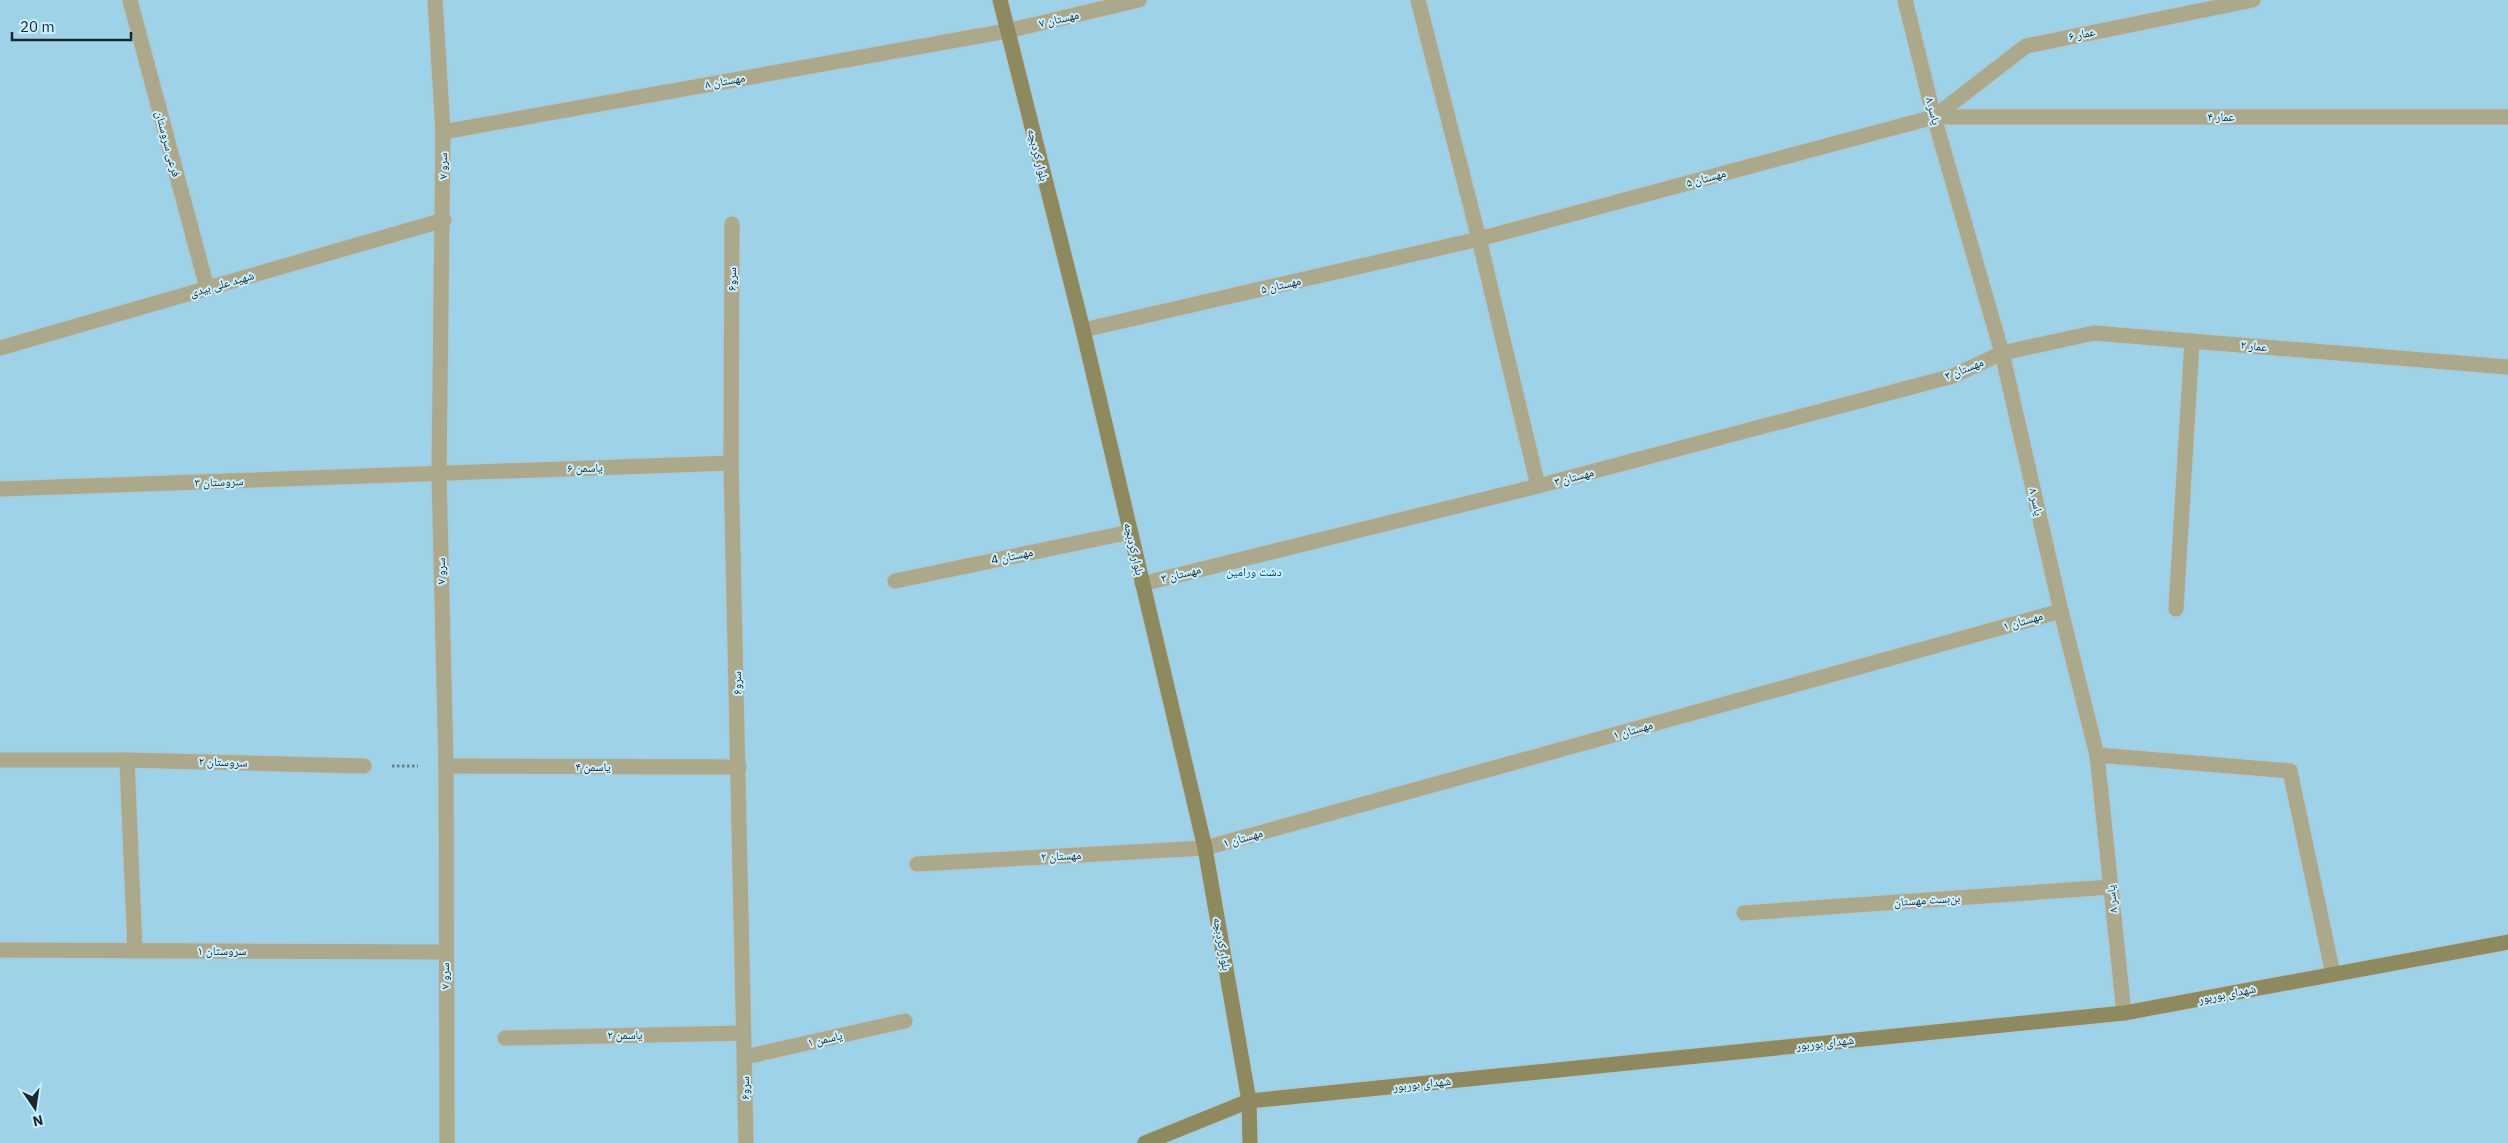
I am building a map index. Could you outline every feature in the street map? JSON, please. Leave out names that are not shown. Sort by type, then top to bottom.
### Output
[{"type":"street","name":"فرعی سروستان","points":[[130,0],[207,288]]},
{"type":"street","name":"سرو ۷","points":[[436,0],[443,132],[444,220],[439,474],[446,766],[446,1143]]},
{"type":"street","name":"بلوار کردبچه","points":[[1000,0],[1082,330],[1206,848],[1250,1101],[1250,1143]]},
{"type":"street","name":"مهستان ۷","points":[[1007,31],[1139,0]]},
{"type":"street","points":[[1418,0],[1538,486]]},
{"type":"street","name":"یاسر ۸","points":[[1905,0],[1934,118],[2002,353],[2061,611],[2097,755],[2124,1013]]},
{"type":"street","name":"عمار ۶","points":[[1934,118],[2026,46],[2253,0]]},
{"type":"street","name":"مهستان ۸","points":[[443,132],[1007,31]]},
{"type":"street","name":"عمار ۴","points":[[1934,118],[2508,117]]},
{"type":"street","name":"مهستان ۵","points":[[1082,330],[1478,239],[1934,118]]},
{"type":"street","name":"شهید علی بیدی","points":[[0,348],[444,220]]},
{"type":"street","name":"سرو۶","points":[[732,224],[732,463],[746,1143]]},
{"type":"street","name":"عمار ۲","points":[[2002,353],[2094,333],[2508,367]]},
{"type":"street","points":[[2176,609],[2192,341]]},
{"type":"street","name":"مهستان ۳","points":[[1142,584],[1538,486],[1953,376],[2002,353]]},
{"type":"street","name":"یاسمن ۶","points":[[439,474],[732,463]]},
{"type":"street","name":"سروستان ۳","points":[[0,489],[439,474]]},
{"type":"street","name":"مهستان 4","points":[[895,581],[1130,532]]},
{"type":"street","name":"مهستان ۱","points":[[1206,848],[2061,611]]},
{"type":"street","points":[[2097,755],[2290,771],[2332,974]]},
{"type":"street","name":"سروستان ۲","points":[[0,760],[127,760],[364,766]]},
{"type":"street","points":[[127,760],[136,951]]},
{"type":"street","name":"یاسمن ۴","points":[[446,766],[739,767]]},
{"type":"street","name":"مهستان ۲","points":[[917,864],[1206,848]]},
{"type":"street","name":"بن‌بست مهستان","points":[[1744,913],[2111,888]]},
{"type":"street","name":"شهدای بوربور","points":[[1146,1143],[1250,1101],[2124,1013],[2508,942]]},
{"type":"street","name":"سروستان ۱","points":[[0,950],[445,952]]},
{"type":"street","name":"یاسمن ۱","points":[[745,1057],[905,1021]]},
{"type":"street","name":"یاسمن ۲","points":[[505,1038],[744,1033]]},
{"type":"path","points":[[364,766],[446,766]]},
{"type":"green space","name":"دشت ورامین","points":[[0,0],[2508,0],[2508,1143],[0,1143]]}]
